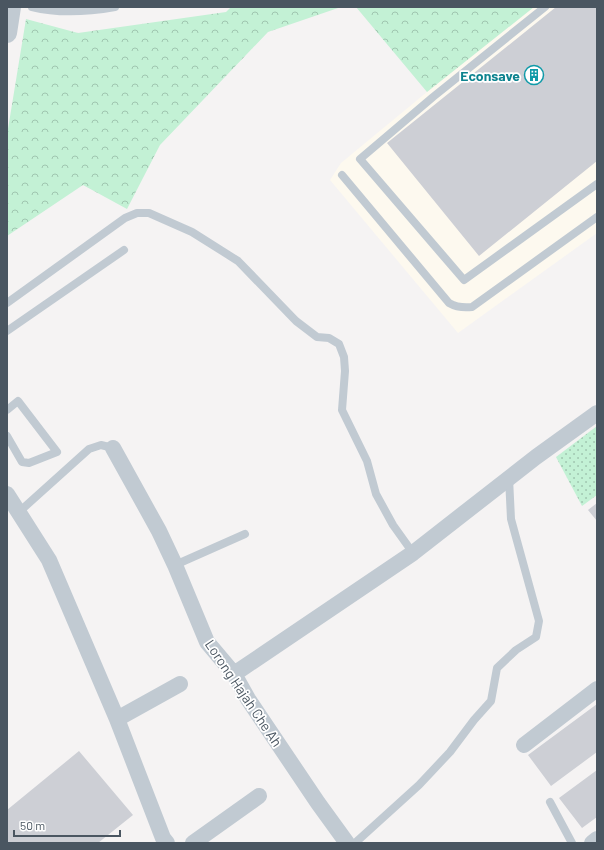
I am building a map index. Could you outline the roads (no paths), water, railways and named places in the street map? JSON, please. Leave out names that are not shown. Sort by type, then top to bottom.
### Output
[{"type":"street","points":[[7,33],[11,7]]},
{"type":"street","points":[[234,674],[413,553],[508,478],[597,412]]},
{"type":"street","name":"Lorong Hajah Che Ah","points":[[113,448],[152,518],[175,565],[207,642],[234,674],[248,699],[313,797],[347,843]]},
{"type":"street","points":[[7,494],[49,560],[117,719],[164,838],[168,843]]},
{"type":"street","points":[[117,719],[180,684]]},
{"type":"street","points":[[524,745],[597,689]]},
{"type":"street","points":[[193,843],[258,796]]},
{"type":"street","points":[[592,843],[597,839]]},
{"type":"lane","points":[[32,7],[47,10],[87,12],[115,7]]},
{"type":"lane","points":[[545,7],[433,97],[360,159],[464,280],[597,184]]},
{"type":"lane","points":[[342,175],[449,303],[454,306],[466,308],[472,307],[597,217]]},
{"type":"lane","points":[[7,303],[125,218],[137,213],[149,213],[192,232],[238,261],[296,321],[317,337],[329,338],[339,344],[344,357],[345,371],[342,410],[367,461],[376,494],[393,525],[413,553]]},
{"type":"lane","points":[[7,331],[124,250]]},
{"type":"lane","points":[[7,436],[22,462],[29,463],[57,452],[18,401],[8,408]]},
{"type":"lane","points":[[18,512],[89,449],[101,445],[113,448]]},
{"type":"lane","points":[[355,843],[419,785],[450,752],[474,720],[491,701],[497,668],[516,650],[536,637],[539,621],[511,519],[508,478]]},
{"type":"lane","points":[[175,565],[245,534]]},
{"type":"lane","points":[[550,802],[572,843]]},
{"type":"place","name":"Econsave","points":[[534,75]]}]
